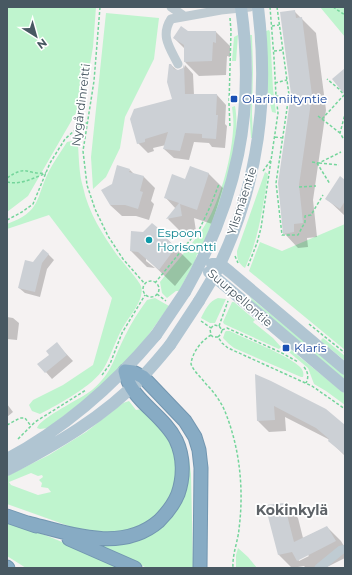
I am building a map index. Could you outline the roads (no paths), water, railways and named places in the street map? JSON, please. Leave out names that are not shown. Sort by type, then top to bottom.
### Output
[{"type":"highway","points":[[28,523],[75,535],[100,539],[123,538],[148,529],[162,518],[171,508],[180,487],[182,474],[180,452],[170,429],[131,388],[126,378],[125,370],[133,372],[143,376],[184,421],[195,437],[202,468],[200,568]]},
{"type":"highway","points":[[7,516],[75,541],[135,568]]},
{"type":"main road","name":"Ylismäentie","points":[[7,459],[63,425],[82,410],[125,370],[156,335],[185,292],[201,264],[225,206],[240,149],[246,95],[244,7]]},
{"type":"main road","name":"Ylismäentie","points":[[7,470],[69,436],[121,398],[143,376],[170,345],[213,277],[220,264],[236,224],[248,188],[260,132],[262,112],[262,53],[258,7]]},
{"type":"main road","name":"Suurpellontie","points":[[201,264],[220,264],[345,369]]},
{"type":"main road","name":"Suurpellontie","points":[[201,264],[213,277],[345,387]]},
{"type":"street","points":[[171,7],[184,16]]},
{"type":"street","points":[[178,64],[166,39],[166,26],[171,19],[244,7]]},
{"type":"street","points":[[319,568],[341,550],[345,549]]},
{"type":"place","name":"Olarinniityntie","points":[[234,99]]},
{"type":"place","name":"Espoon Horisontti","points":[[149,240]]},
{"type":"place","name":"Klaris","points":[[286,348]]},
{"type":"district","name":"Kokinkylä","points":[[292,510]]}]
